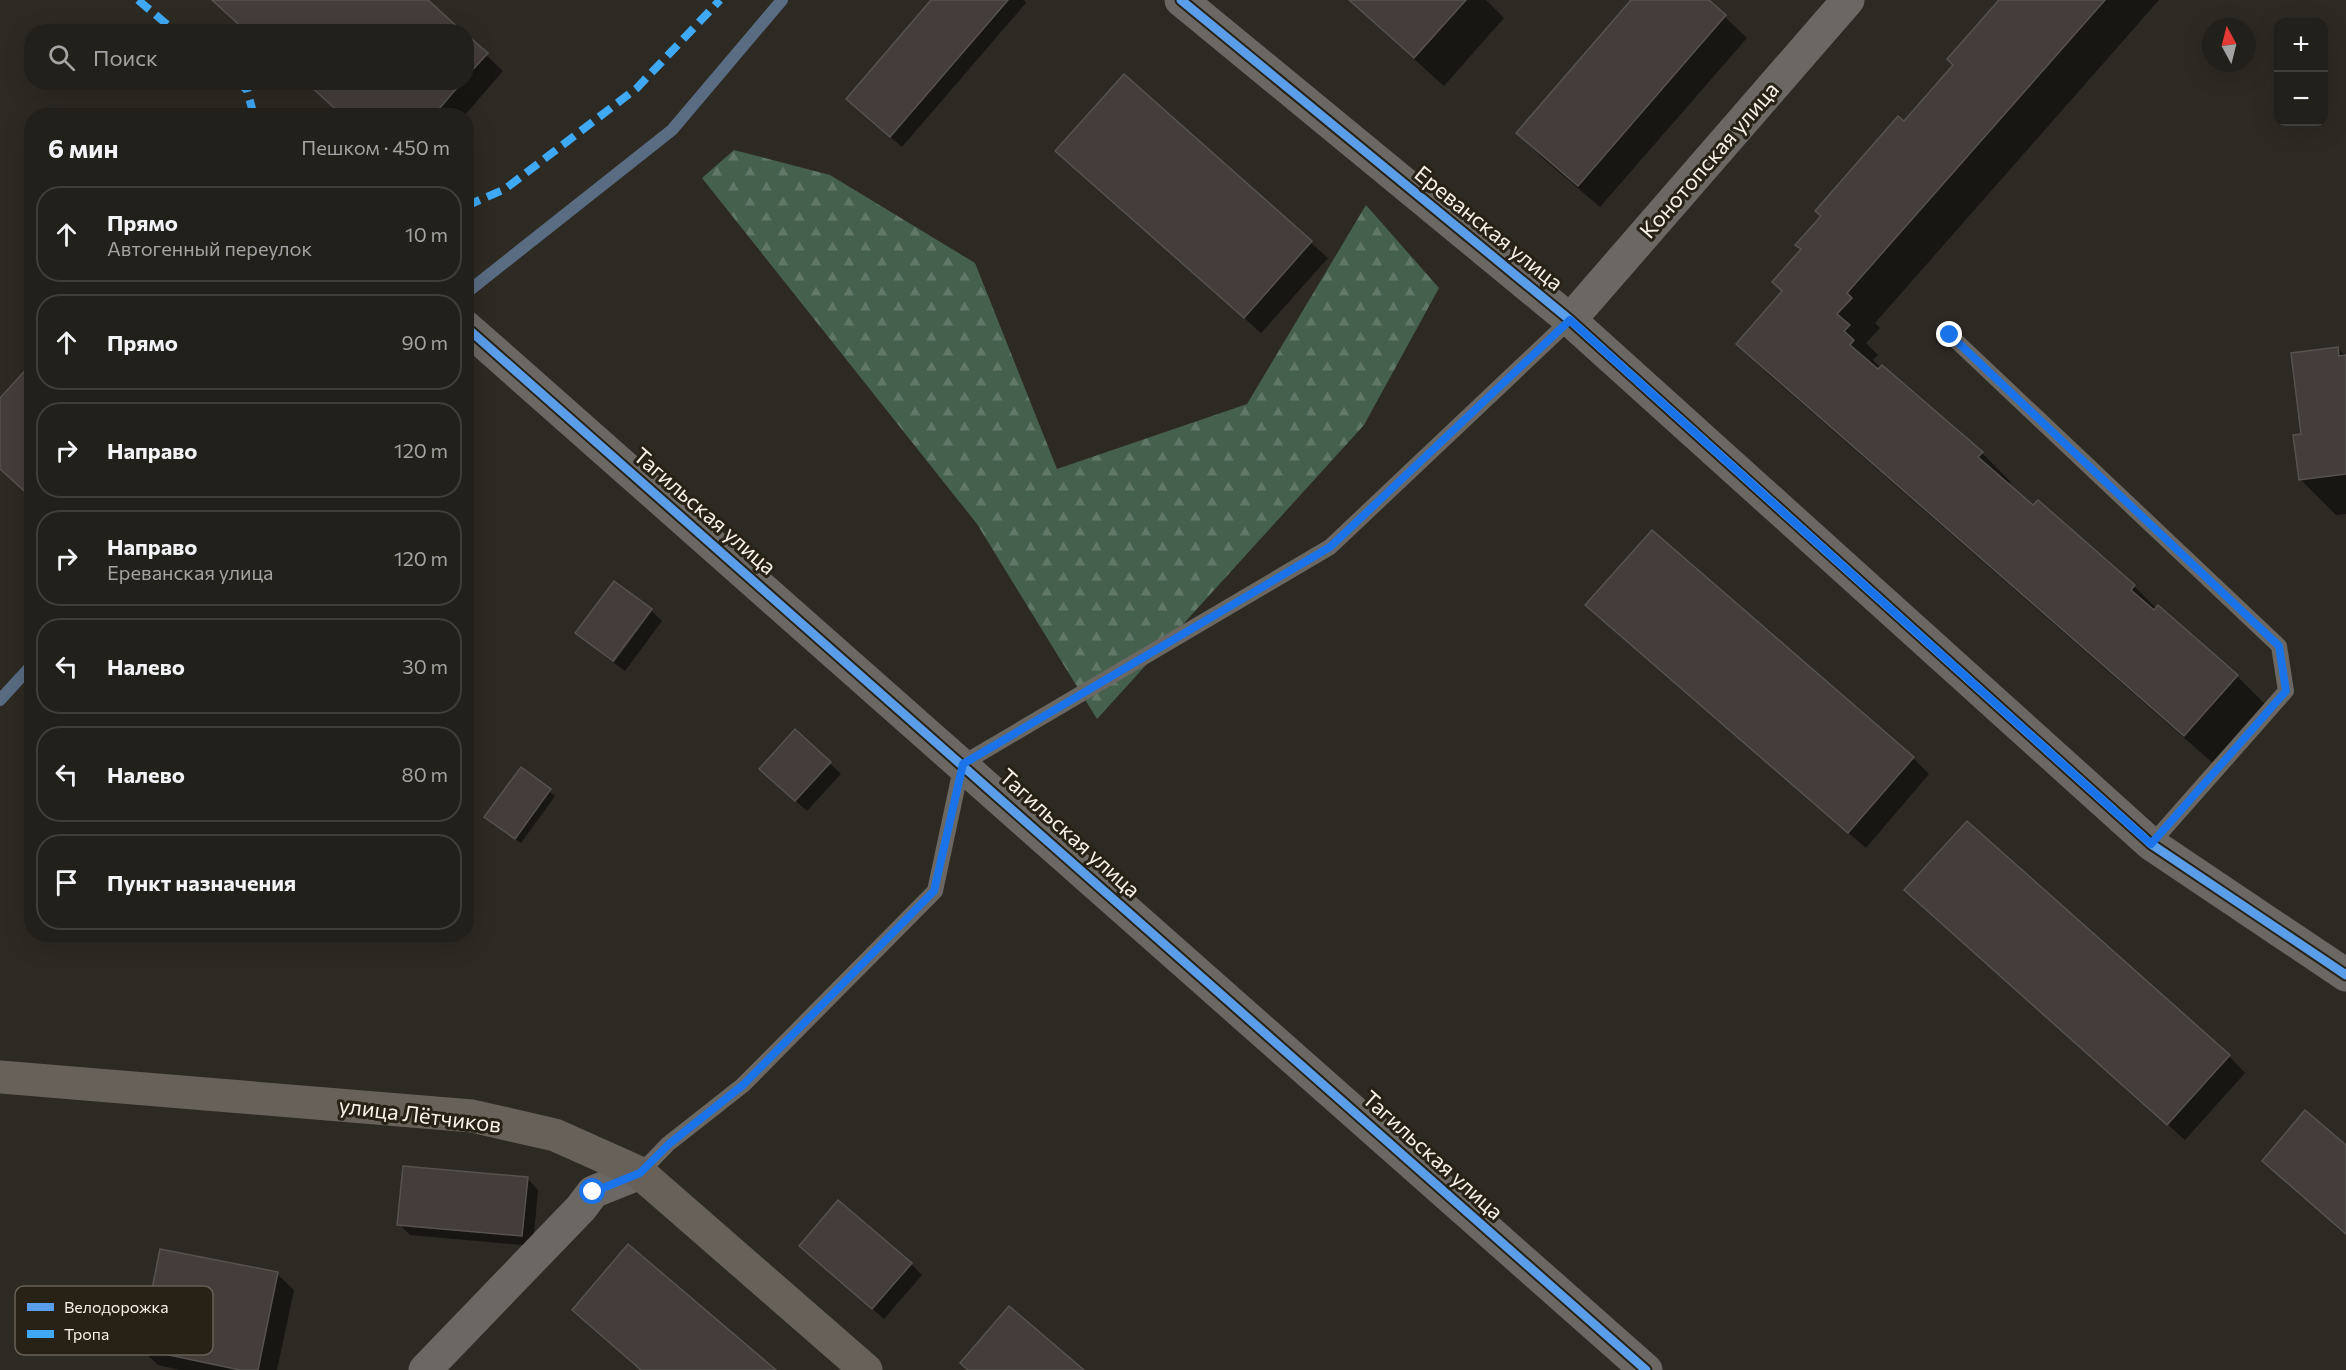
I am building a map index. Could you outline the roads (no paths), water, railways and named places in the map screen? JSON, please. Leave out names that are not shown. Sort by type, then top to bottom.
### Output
[{"type":"main road","name":"улица Лётчиков","points":[[0,1077],[472,1116],[555,1136],[640,1173],[866,1370]]},
{"type":"street","name":"Ереванская улица","points":[[1181,0],[1570,320],[2151,844],[2346,975]]},
{"type":"street","name":"Конотопская улица","points":[[1570,320],[1848,0]]},
{"type":"street","name":"Тагильская улица","points":[[474,334],[1646,1370]]},
{"type":"street","points":[[425,1370],[581,1208],[593,1192],[640,1173]]},
{"type":"lane","points":[[640,1173],[669,1144],[743,1085],[934,891],[963,764],[1330,547],[1570,320]]},
{"type":"lane","points":[[1950,335],[2279,646],[2286,691],[2151,844]]},
{"type":"waterway","points":[[474,287],[672,130],[782,0]]},
{"type":"waterway","points":[[0,700],[24,674]]}]
